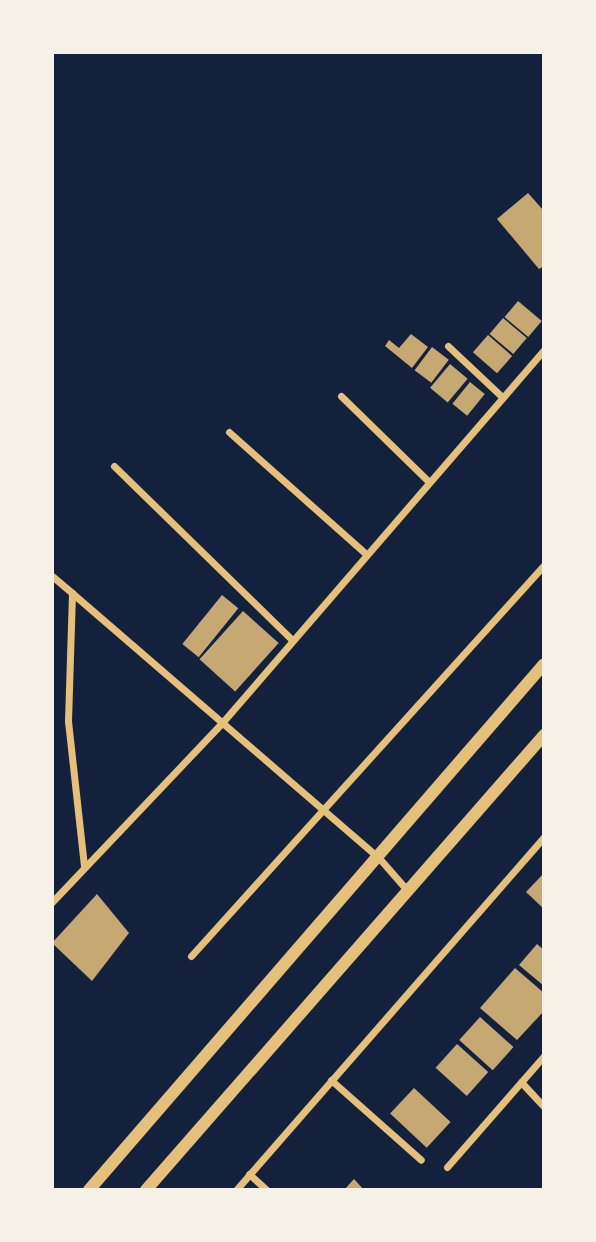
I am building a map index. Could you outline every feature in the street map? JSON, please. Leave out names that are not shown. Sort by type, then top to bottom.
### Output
[{"type":"street","points":[[448,346],[501,396]]},
{"type":"street","points":[[52,902],[221,724],[501,396],[544,350]]},
{"type":"street","points":[[341,396],[428,481]]},
{"type":"street","points":[[229,432],[366,554]]},
{"type":"street","points":[[114,466],[292,640]]},
{"type":"street","points":[[191,956],[325,812],[544,565]]},
{"type":"street","points":[[52,576],[379,858],[407,890]]},
{"type":"street","points":[[72,593],[68,722],[85,866]]},
{"type":"street","points":[[89,1189],[379,858],[544,664]]},
{"type":"street","points":[[146,1189],[544,735]]},
{"type":"street","points":[[236,1189],[544,837]]},
{"type":"street","points":[[447,1167],[544,1056]]},
{"type":"street","points":[[331,1080],[421,1160]]},
{"type":"street","points":[[520,1082],[544,1107]]},
{"type":"street","points":[[249,1174],[267,1189]]},
{"type":"building","points":[[528,193],[544,211],[544,266],[539,269],[497,219]]},
{"type":"building","points":[[518,301],[542,321],[528,337],[505,317]]},
{"type":"building","points":[[503,318],[527,338],[513,354],[490,334]]},
{"type":"building","points":[[411,334],[428,347],[412,368],[385,346],[389,340],[399,348]]},
{"type":"building","points":[[488,335],[512,356],[497,373],[473,352]]},
{"type":"building","points":[[432,347],[449,360],[431,383],[415,370]]},
{"type":"building","points":[[450,364],[468,379],[448,403],[430,388]]},
{"type":"building","points":[[470,382],[485,394],[467,416],[452,404]]},
{"type":"building","points":[[222,595],[238,608],[199,657],[182,644]]},
{"type":"building","points":[[243,611],[279,643],[235,691],[200,659]]},
{"type":"building","points":[[544,873],[544,909],[526,892]]},
{"type":"building","points":[[97,894],[129,933],[92,981],[52,943]]},
{"type":"building","points":[[537,944],[544,950],[544,986],[519,965]]},
{"type":"building","points":[[515,968],[544,993],[544,1011],[517,1040],[480,1008]]},
{"type":"building","points":[[480,1017],[513,1047],[493,1070],[459,1040]]},
{"type":"building","points":[[457,1044],[488,1072],[467,1096],[436,1068]]},
{"type":"building","points":[[414,1088],[451,1122],[427,1148],[390,1114]]},
{"type":"building","points":[[354,1179],[364,1190],[344,1190]]}]
